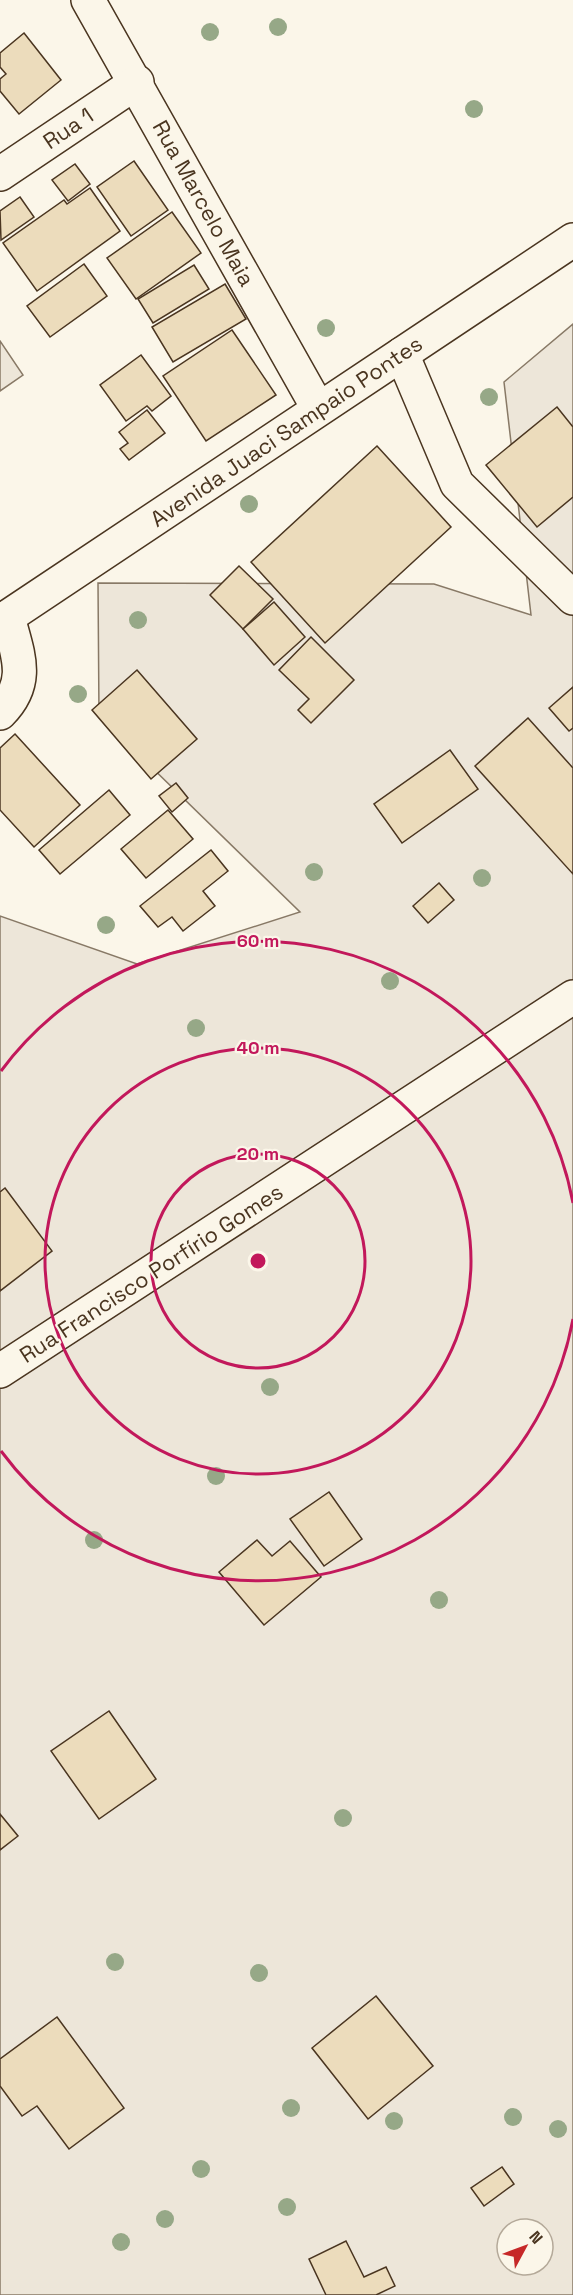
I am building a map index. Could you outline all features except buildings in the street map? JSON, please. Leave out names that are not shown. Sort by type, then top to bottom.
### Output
[{"type":"street","name":"Rua Marcelo Maia","points":[[88,0],[137,82],[318,408]]},
{"type":"street","name":"Rua 1","points":[[0,174],[137,82]]},
{"type":"street","name":"Avenida Juaci Sampaio Pontes","points":[[4,620],[318,408],[573,240]]},
{"type":"street","points":[[402,354],[458,484],[573,598]]},
{"type":"street","points":[[0,713],[15,698],[21,665],[4,620]]},
{"type":"street","name":"Rua Francisco Porfírio Gomes","points":[[0,1371],[573,997]]},
{"type":"shaded area","points":[[573,324],[573,2295],[0,2295],[0,916],[137,964],[300,912],[99,716],[98,583],[434,584],[531,615],[504,382]]},
{"type":"shaded area","points":[[0,341],[23,375],[0,391]]}]
